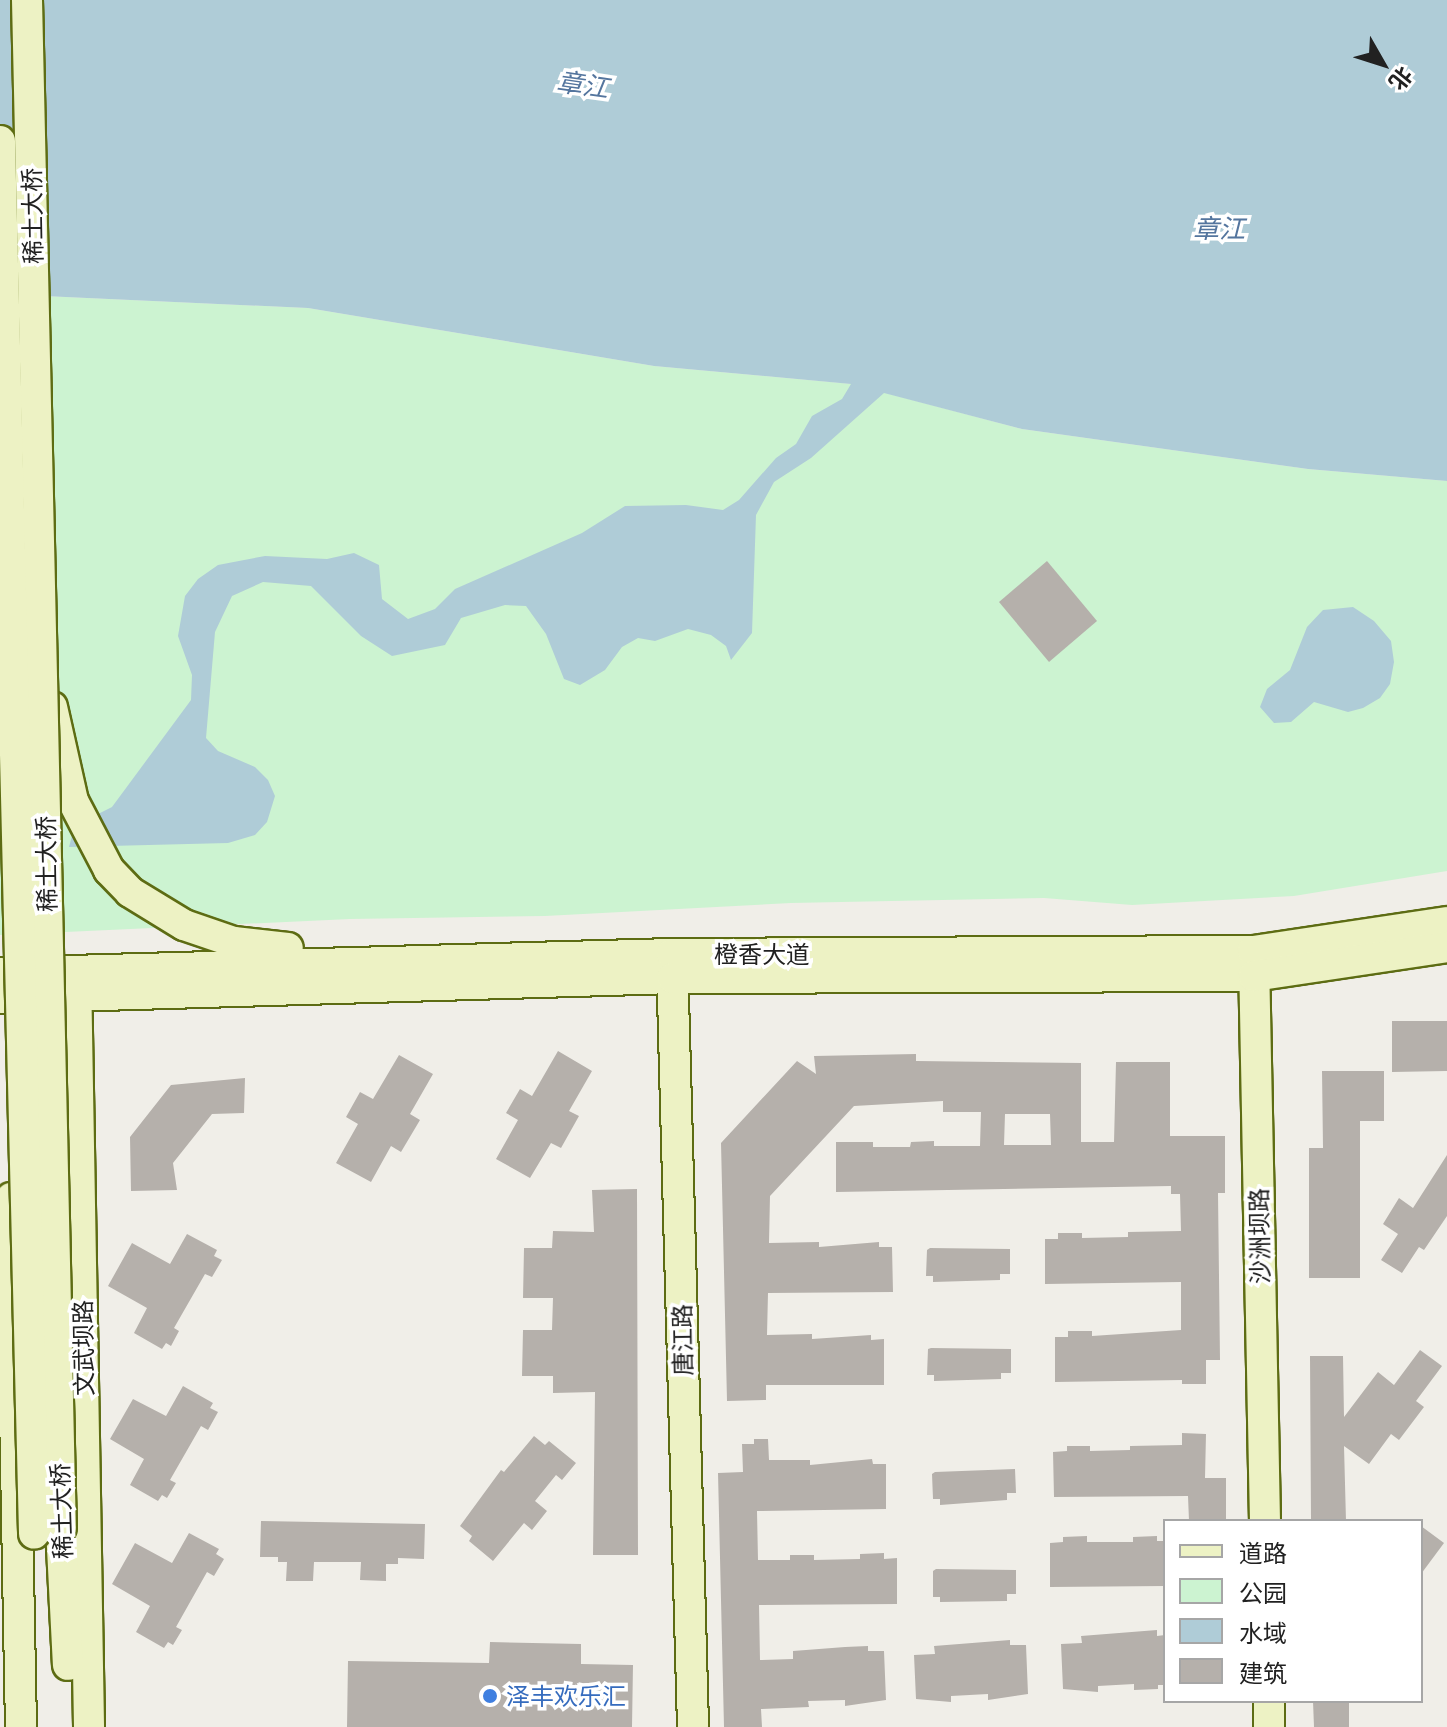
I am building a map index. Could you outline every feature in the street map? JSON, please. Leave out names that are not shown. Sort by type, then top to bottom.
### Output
[{"type":"main road","name":"稀土大桥","points":[[27,0],[27,649],[48,1531],[40,1727]]},
{"type":"main road","name":"稀土大桥","points":[[0,141],[27,649]]},
{"type":"main road","points":[[0,749],[27,649]]},
{"type":"main road","points":[[27,649],[73,801],[109,870],[130,892],[154,910],[234,942],[287,948],[644,937],[850,936],[1049,953]]},
{"type":"main road","name":"橙香大道","points":[[2,985],[1049,953],[1254,964],[1447,922]]},
{"type":"main road","name":"橙香大道","points":[[672,966],[1254,964],[1447,947]]},
{"type":"main road","name":"沙洲坝路","points":[[1254,964],[1265,1519]]},
{"type":"main road","name":"唐江路","points":[[672,966],[693,1727]]},
{"type":"main road","name":"文武坝路","points":[[77,981],[89,1727]]},
{"type":"main road","points":[[2,985],[21,1727]]},
{"type":"main road","name":"稀土大桥","points":[[48,1531],[71,1727]]},
{"type":"main road","points":[[1269,1703],[1269,1727]]},
{"type":"green space","points":[[0,294],[308,308],[654,366],[852,384],[1022,429],[1308,469],[1447,481],[1447,871],[1294,896],[1132,905],[1044,898],[791,903],[545,916],[350,919],[0,935]]},
{"type":"water","name":"章江","points":[[0,0],[1447,0],[1447,481],[1308,469],[1022,429],[884,393],[811,458],[774,482],[756,515],[752,633],[731,660],[726,646],[711,635],[688,629],[655,641],[638,638],[622,647],[605,670],[580,685],[564,679],[546,634],[526,606],[505,605],[461,618],[445,645],[392,656],[361,636],[311,586],[263,582],[232,596],[215,632],[206,738],[218,751],[255,767],[268,780],[275,796],[267,822],[255,835],[228,843],[69,847],[73,832],[84,821],[112,807],[191,700],[192,675],[178,636],[185,596],[198,579],[218,565],[265,556],[327,559],[354,553],[379,565],[382,599],[408,619],[435,609],[455,589],[582,533],[625,506],[686,505],[723,510],[739,500],[776,458],[796,444],[812,416],[842,399],[851,384],[654,366],[308,308],[0,294]]},
{"type":"water","points":[[1353,607],[1374,621],[1391,641],[1394,662],[1390,684],[1380,698],[1363,708],[1348,712],[1314,702],[1291,722],[1274,723],[1260,707],[1267,689],[1290,670],[1307,627],[1323,610]]},
{"type":"building","points":[[1047,561],[1097,621],[1049,662],[999,602]]},
{"type":"building","points":[[1392,1021],[1447,1021],[1447,1071],[1392,1072]]},
{"type":"building","points":[[558,1051],[592,1071],[569,1111],[579,1116],[561,1148],[551,1143],[530,1178],[496,1159],[518,1120],[506,1113],[520,1089],[532,1096]]},
{"type":"building","points":[[916,1054],[916,1061],[1081,1063],[1081,1142],[1114,1142],[1116,1062],[1170,1062],[1170,1136],[1225,1136],[1225,1193],[1218,1193],[1220,1360],[1206,1360],[1206,1384],[1182,1384],[1182,1380],[1055,1382],[1055,1337],[1068,1337],[1068,1331],[1092,1331],[1092,1336],[1181,1330],[1181,1282],[1045,1284],[1045,1239],[1058,1239],[1058,1233],[1082,1233],[1082,1238],[1128,1237],[1128,1232],[1181,1231],[1180,1194],[1171,1194],[1171,1186],[836,1192],[836,1142],[873,1142],[873,1147],[910,1147],[911,1142],[934,1141],[934,1146],[980,1146],[981,1112],[943,1112],[943,1101],[854,1106],[770,1196],[769,1243],[819,1242],[819,1247],[879,1242],[879,1247],[892,1247],[893,1292],[768,1293],[767,1335],[812,1334],[812,1339],[871,1335],[871,1340],[884,1339],[884,1385],[766,1385],[766,1400],[727,1401],[721,1143],[797,1061],[816,1074],[814,1056]],"holes":[[[1005,1114],[1050,1114],[1051,1145],[1004,1145]]]},
{"type":"building","points":[[399,1055],[433,1074],[410,1114],[420,1120],[401,1152],[391,1146],[371,1182],[336,1163],[358,1124],[346,1117],[360,1092],[373,1099]]},
{"type":"building","points":[[1322,1071],[1384,1071],[1384,1121],[1360,1121],[1360,1278],[1309,1278],[1309,1148],[1323,1148]]},
{"type":"building","points":[[245,1078],[244,1113],[212,1114],[173,1163],[177,1190],[131,1191],[130,1137],[171,1085]]},
{"type":"building","points":[[1447,1155],[1447,1216],[1424,1250],[1419,1247],[1402,1273],[1381,1260],[1398,1234],[1383,1224],[1399,1198],[1413,1208]]},
{"type":"building","points":[[637,1189],[638,1555],[593,1555],[595,1392],[553,1393],[553,1376],[522,1376],[523,1330],[552,1330],[553,1298],[523,1298],[524,1248],[552,1248],[553,1231],[594,1232],[592,1190]]},
{"type":"building","points":[[187,1234],[217,1250],[214,1256],[222,1260],[212,1277],[205,1274],[174,1328],[179,1331],[171,1346],[166,1343],[162,1349],[134,1333],[147,1308],[108,1286],[132,1243],[170,1264]]},
{"type":"building","points":[[1010,1249],[1010,1274],[1000,1274],[1000,1280],[933,1282],[933,1276],[926,1276],[927,1250]]},
{"type":"building","points":[[928,1349],[1011,1349],[1011,1373],[1001,1373],[1001,1379],[934,1381],[934,1375],[927,1375]]},
{"type":"building","points":[[1420,1350],[1442,1366],[1416,1401],[1424,1407],[1399,1440],[1391,1434],[1369,1464],[1344,1446],[1346,1519],[1311,1519],[1310,1356],[1343,1356],[1344,1417],[1378,1372],[1394,1385]]},
{"type":"building","points":[[183,1386],[213,1403],[210,1408],[218,1412],[208,1430],[201,1426],[170,1480],[176,1483],[167,1498],[162,1495],[158,1501],[130,1485],[144,1459],[110,1439],[133,1399],[166,1416]]},
{"type":"building","points":[[1182,1433],[1206,1434],[1205,1478],[1226,1478],[1226,1519],[1189,1519],[1188,1496],[1054,1497],[1053,1452],[1067,1451],[1067,1446],[1090,1446],[1090,1451],[1182,1445]]},
{"type":"building","points":[[534,1436],[545,1445],[549,1441],[576,1463],[562,1480],[556,1475],[535,1501],[547,1511],[532,1530],[524,1523],[493,1561],[469,1541],[472,1536],[460,1526],[501,1470],[504,1472]]},
{"type":"building","points":[[754,1439],[768,1439],[769,1460],[810,1460],[810,1465],[872,1459],[873,1464],[886,1464],[886,1509],[757,1511],[758,1560],[790,1560],[790,1555],[814,1555],[814,1560],[860,1559],[860,1554],[884,1553],[884,1559],[897,1558],[897,1604],[759,1605],[760,1660],[793,1659],[793,1651],[845,1647],[868,1646],[868,1651],[884,1651],[886,1700],[845,1706],[845,1700],[808,1701],[809,1707],[761,1709],[762,1727],[724,1727],[718,1473],[743,1472],[742,1444],[754,1444]]},
{"type":"building","points":[[1015,1469],[1016,1493],[1007,1493],[1007,1500],[940,1505],[940,1499],[933,1499],[932,1474],[935,1472]]},
{"type":"building","points":[[261,1521],[425,1524],[424,1559],[398,1558],[398,1564],[386,1564],[386,1581],[360,1580],[361,1562],[314,1562],[313,1581],[286,1581],[287,1562],[278,1562],[278,1557],[260,1557]]},
{"type":"building","points":[[1423,1527],[1444,1543],[1423,1571]]},
{"type":"building","points":[[189,1533],[219,1549],[216,1554],[224,1559],[214,1576],[207,1572],[176,1627],[182,1630],[173,1645],[168,1642],[164,1648],[136,1632],[150,1606],[112,1584],[135,1543],[172,1563]]},
{"type":"building","points":[[1087,1536],[1087,1542],[1133,1542],[1133,1537],[1157,1536],[1157,1541],[1163,1541],[1163,1586],[1050,1587],[1050,1543],[1063,1542],[1063,1537]]},
{"type":"building","points":[[1016,1570],[1016,1594],[1007,1594],[1007,1601],[940,1602],[940,1597],[933,1597],[933,1571]]},
{"type":"building","points":[[1157,1630],[1157,1636],[1163,1635],[1163,1685],[1158,1685],[1158,1689],[1134,1690],[1134,1684],[1098,1686],[1098,1692],[1063,1689],[1061,1644],[1082,1643],[1081,1636]]},
{"type":"building","points":[[1010,1640],[1010,1645],[1026,1645],[1028,1694],[988,1700],[988,1694],[951,1696],[951,1702],[916,1699],[914,1655],[935,1654],[934,1646]]},
{"type":"building","name":"泽丰欢乐汇","points":[[490,1642],[581,1644],[581,1664],[633,1665],[632,1727],[347,1727],[348,1661],[489,1663]]},
{"type":"building","points":[[1313,1703],[1349,1703],[1349,1727],[1314,1727]]},
{"type":"place","name":"泽丰欢乐汇","points":[[490,1696]]}]
